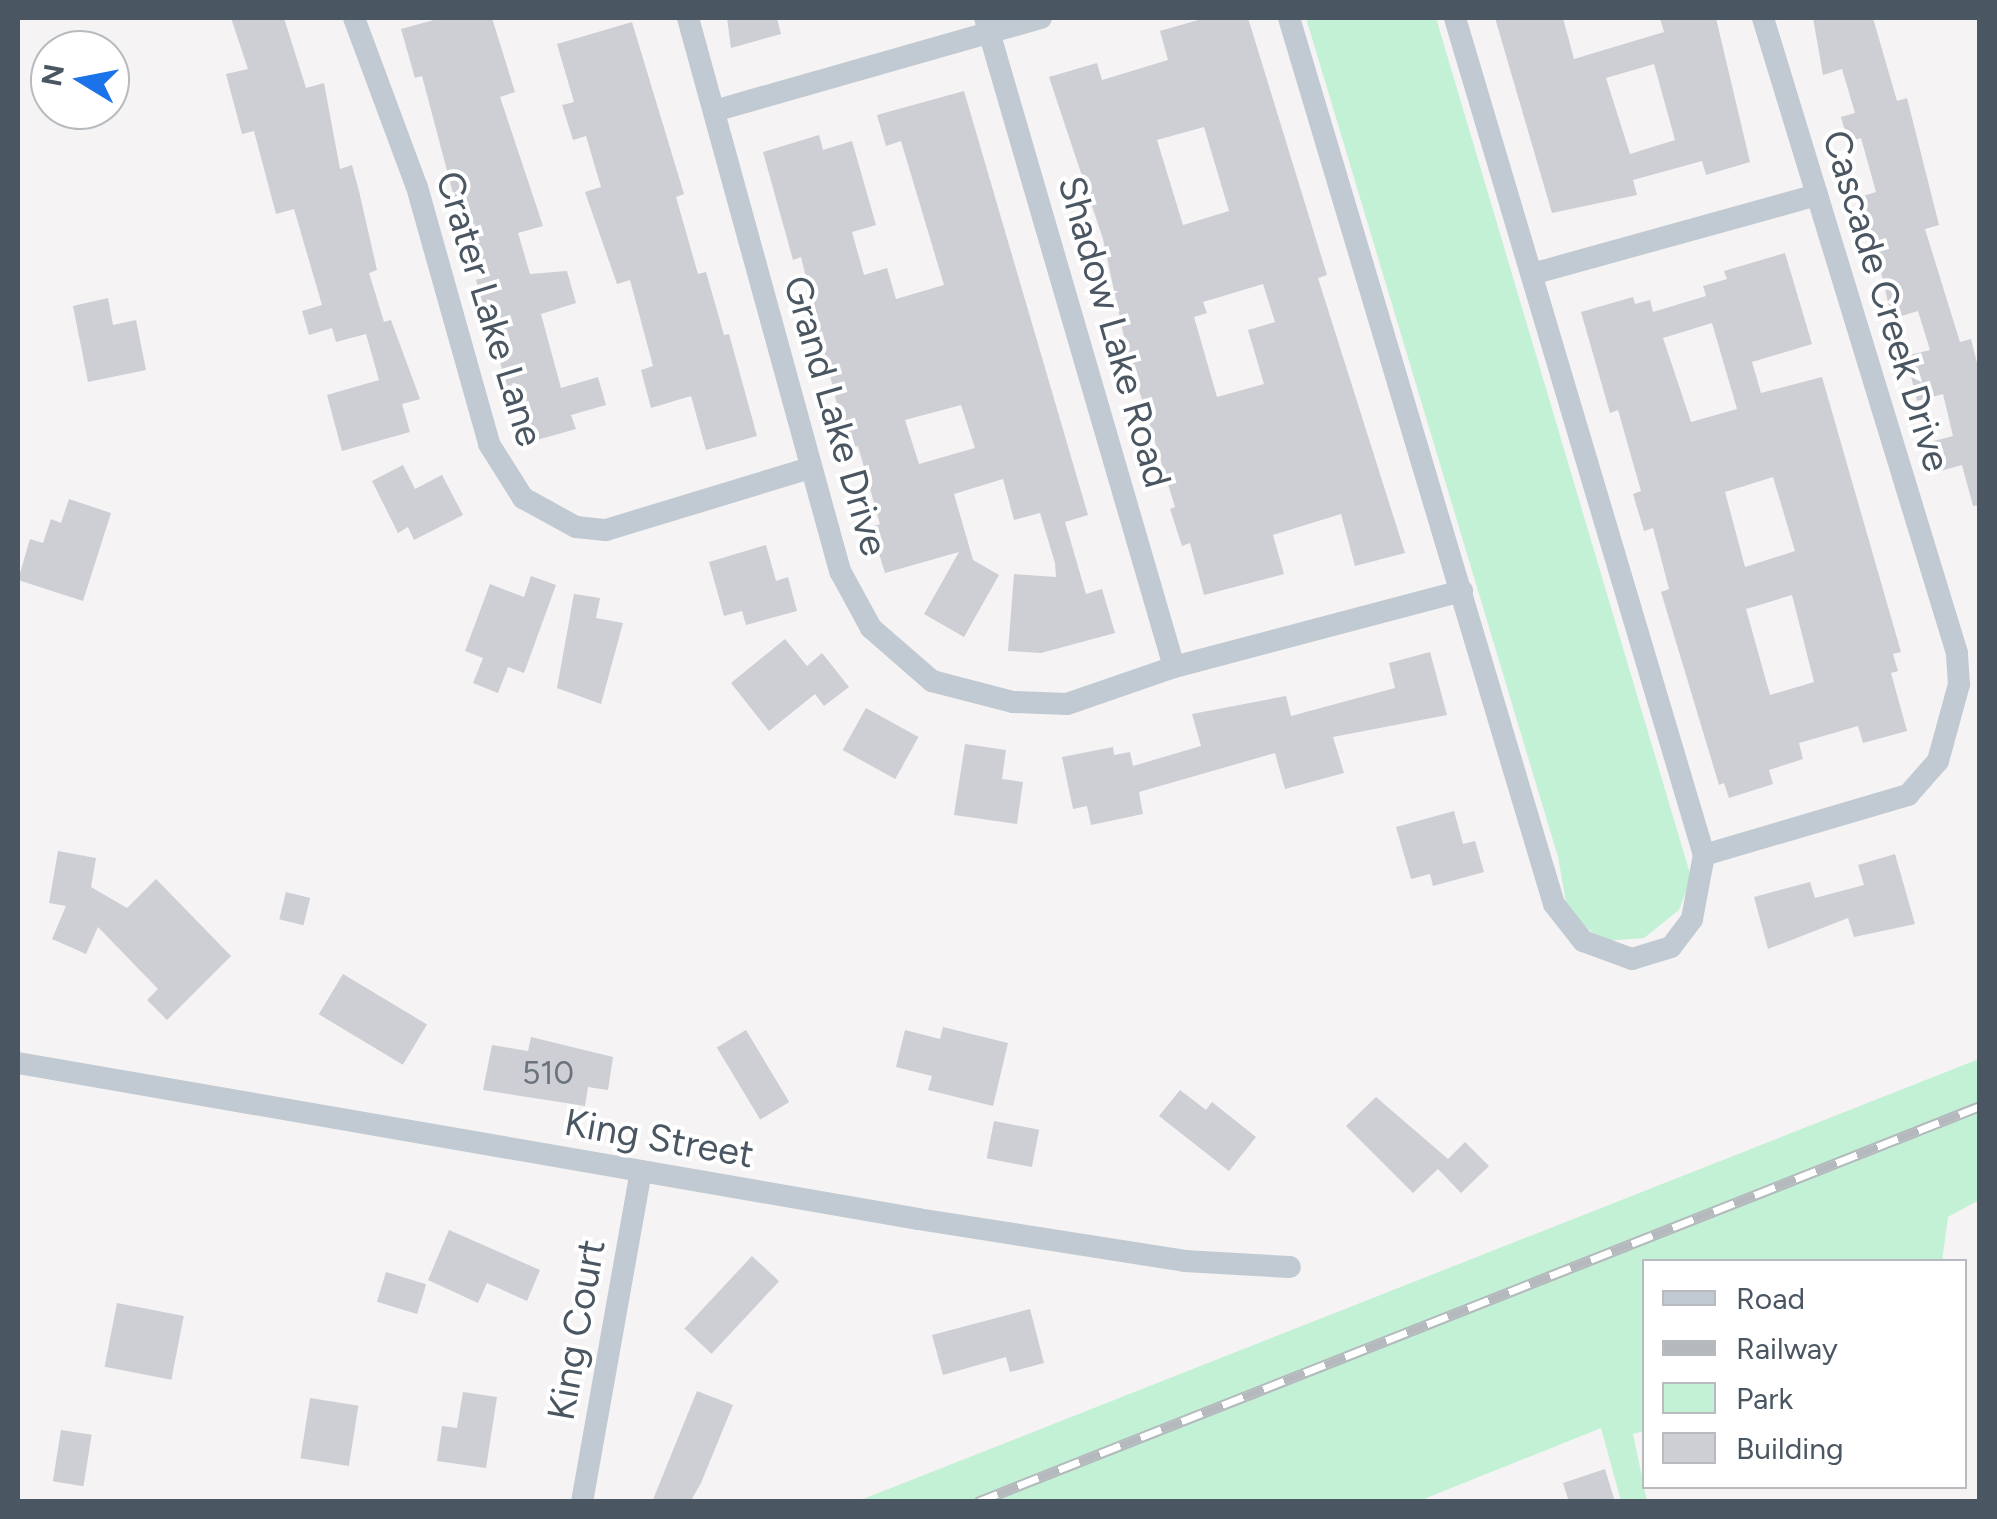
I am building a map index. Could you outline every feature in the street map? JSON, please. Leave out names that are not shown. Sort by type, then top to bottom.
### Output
[{"type":"street","name":"Crater Lake Lane","points":[[354,18],[418,187],[490,444],[503,476],[523,498],[576,527],[606,530],[810,468]]},
{"type":"street","name":"Grand Lake Drive","points":[[688,18],[840,571],[872,628],[932,680],[1013,702],[1066,704],[1174,667],[1462,592]]},
{"type":"street","points":[[714,111],[987,25],[1041,18]]},
{"type":"street","points":[[1289,18],[1554,904],[1566,926],[1602,952],[1632,958],[1670,946],[1702,892],[1704,855],[1456,18]]},
{"type":"street","name":"Cascade Creek Drive","points":[[1704,855],[1908,795],[1938,761],[1958,684],[1956,653],[1763,18]]},
{"type":"street","name":"Shadow Lake Road","points":[[987,25],[1174,667]]},
{"type":"street","points":[[1532,274],[1817,195]]},
{"type":"street","name":"King Street","points":[[18,1063],[1185,1261],[1290,1267]]},
{"type":"street","name":"King Court","points":[[582,1502],[641,1170]]},
{"type":"green space","points":[[1306,18],[1436,18],[1691,877],[1679,910],[1644,938],[1604,941],[1568,914],[1558,857]]},
{"type":"green space","points":[[1979,1059],[1979,1200],[1948,1217],[1942,1259],[1642,1259],[1642,1432],[1633,1434],[1647,1501],[1621,1501],[1601,1428],[1419,1501],[858,1501]]},
{"type":"building","points":[[231,18],[284,18],[306,88],[324,83],[340,169],[352,165],[359,191],[377,270],[369,273],[384,322],[391,320],[420,399],[402,404],[410,432],[342,451],[327,395],[379,380],[366,334],[336,342],[332,328],[309,335],[302,311],[322,305],[294,209],[276,214],[254,131],[242,134],[226,74],[248,69]]},
{"type":"building","points":[[441,18],[492,18],[515,92],[500,97],[543,226],[518,233],[530,274],[567,271],[576,303],[541,314],[561,388],[598,377],[606,405],[571,415],[576,429],[533,441],[517,384],[507,386],[476,280],[486,276],[464,194],[454,197],[422,76],[415,78],[401,29]]},
{"type":"building","points":[[727,18],[777,18],[781,34],[731,48]]},
{"type":"building","points":[[1205,18],[1248,18],[1327,275],[1318,278],[1405,553],[1355,566],[1341,514],[1273,535],[1284,574],[1204,595],[1190,543],[1182,546],[1170,509],[1175,507],[1127,351],[1103,239],[1049,77],[1097,63],[1102,80],[1168,60],[1160,31]],"holes":[[[1204,127],[1229,211],[1183,225],[1157,140]],[[1263,284],[1275,322],[1248,330],[1264,384],[1217,397],[1194,317],[1207,313],[1203,302]]]},
{"type":"building","points":[[1495,18],[1563,18],[1574,59],[1664,32],[1660,18],[1716,18],[1750,162],[1706,175],[1702,161],[1633,180],[1637,195],[1552,213]],"holes":[[[1654,64],[1675,140],[1630,154],[1606,78]]]},
{"type":"building","points":[[1813,18],[1873,18],[1897,101],[1907,98],[1939,225],[1925,229],[1960,342],[1971,339],[1980,375],[1980,505],[1973,506],[1962,465],[1937,472],[1930,442],[1953,436],[1943,394],[1917,401],[1906,356],[1930,350],[1918,311],[1892,319],[1863,196],[1876,192],[1861,138],[1848,142],[1841,117],[1855,113],[1842,69],[1823,75]]},
{"type":"building","points":[[632,22],[684,194],[676,197],[698,274],[706,272],[724,335],[729,334],[757,436],[706,450],[691,396],[651,408],[641,370],[653,366],[630,280],[617,284],[585,192],[601,187],[586,136],[573,140],[562,105],[574,102],[557,44]]},
{"type":"building","points":[[964,91],[1088,515],[1065,522],[1086,594],[1102,589],[1115,633],[1041,653],[1008,651],[1014,574],[1056,577],[1040,513],[1014,520],[1003,479],[954,494],[973,560],[999,575],[964,637],[924,614],[959,552],[885,573],[871,527],[880,524],[858,446],[848,449],[801,257],[793,260],[763,152],[819,135],[823,150],[852,141],[876,225],[852,232],[864,275],[887,268],[896,299],[944,285],[901,141],[886,146],[877,115]],"holes":[[[961,405],[975,448],[919,464],[905,420]]]},
{"type":"building","points":[[1785,253],[1812,344],[1752,362],[1761,393],[1822,377],[1901,652],[1893,654],[1898,671],[1891,673],[1907,731],[1863,743],[1858,726],[1799,743],[1803,759],[1769,770],[1773,784],[1729,798],[1724,783],[1719,785],[1661,592],[1669,589],[1653,528],[1644,531],[1633,494],[1641,491],[1618,410],[1610,413],[1581,312],[1633,297],[1635,304],[1650,300],[1653,312],[1706,296],[1703,286],[1727,279],[1724,271]],"holes":[[[1712,323],[1737,409],[1691,422],[1663,338]],[[1773,477],[1795,551],[1745,567],[1725,492]],[[1792,595],[1814,682],[1770,695],[1746,609]]]},
{"type":"building","points":[[108,298],[113,325],[136,320],[146,370],[88,382],[73,306]]},
{"type":"building","points":[[403,465],[415,489],[442,475],[463,515],[414,540],[408,527],[398,533],[372,481]]},
{"type":"building","points":[[69,499],[111,513],[83,601],[18,580],[30,539],[43,543],[51,519],[61,523]]},
{"type":"building","points":[[766,545],[776,581],[788,577],[797,611],[746,625],[742,611],[724,616],[709,562]]},
{"type":"building","points":[[531,576],[556,585],[524,673],[508,667],[498,693],[473,683],[483,658],[465,651],[490,584],[524,597]]},
{"type":"building","points":[[574,594],[600,598],[596,618],[623,623],[601,704],[557,688]]},
{"type":"building","points":[[785,639],[807,666],[822,653],[849,687],[824,706],[815,694],[769,731],[731,683]]},
{"type":"building","points":[[1430,652],[1447,715],[1333,737],[1344,773],[1285,789],[1275,753],[1139,792],[1143,814],[1091,825],[1087,806],[1073,809],[1062,757],[1113,747],[1114,755],[1130,752],[1133,766],[1201,746],[1192,714],[1286,696],[1291,716],[1395,688],[1389,663]]},
{"type":"building","points":[[866,708],[918,737],[895,779],[843,750]]},
{"type":"building","points":[[965,744],[1006,750],[1002,779],[1023,782],[1017,824],[954,815]]},
{"type":"building","points":[[1454,811],[1463,844],[1475,841],[1484,872],[1433,886],[1430,874],[1411,879],[1396,827]]},
{"type":"building","points":[[58,851],[96,858],[91,887],[127,908],[156,879],[231,956],[167,1020],[147,1000],[158,989],[98,927],[86,954],[52,939],[66,906],[49,903]]},
{"type":"building","points":[[1895,854],[1915,924],[1854,937],[1848,918],[1768,949],[1754,897],[1810,882],[1815,898],[1864,885],[1858,865]]},
{"type":"building","points":[[286,892],[310,898],[303,925],[279,919]]},
{"type":"building","points":[[343,974],[427,1024],[403,1065],[319,1014]]},
{"type":"building","points":[[943,1027],[1008,1043],[993,1106],[928,1090],[932,1076],[896,1067],[905,1030],[940,1039]]},
{"type":"building","points":[[746,1030],[789,1102],[760,1120],[717,1048]]},
{"type":"building","points":[[531,1037],[613,1057],[608,1090],[588,1087],[585,1106],[483,1090],[492,1045],[528,1051]]},
{"type":"building","points":[[1180,1090],[1206,1110],[1212,1102],[1256,1137],[1229,1171],[1159,1116]]},
{"type":"building","points":[[1376,1097],[1448,1159],[1465,1142],[1489,1166],[1461,1193],[1438,1169],[1413,1193],[1346,1126]]},
{"type":"building","points":[[994,1121],[1039,1130],[1032,1167],[987,1158]]},
{"type":"building","points":[[449,1230],[540,1270],[527,1301],[487,1283],[478,1303],[428,1280]]},
{"type":"building","points":[[752,1256],[779,1281],[712,1354],[684,1328]]},
{"type":"building","points":[[386,1272],[426,1284],[417,1314],[377,1302]]},
{"type":"building","points":[[117,1303],[184,1316],[171,1380],[105,1367]]},
{"type":"building","points":[[1030,1309],[1044,1363],[1010,1372],[1006,1357],[943,1375],[932,1335]]},
{"type":"building","points":[[697,1391],[733,1405],[690,1502],[652,1502]]},
{"type":"building","points":[[463,1392],[497,1397],[486,1468],[437,1461],[442,1426],[457,1428]]},
{"type":"building","points":[[310,1398],[358,1406],[349,1466],[300,1458]]},
{"type":"building","points":[[61,1430],[92,1435],[83,1486],[53,1481]]},
{"type":"building","points":[[1605,1469],[1615,1502],[1569,1502],[1563,1483]]},
{"type":"railway","points":[[977,1502],[1980,1106]]}]
